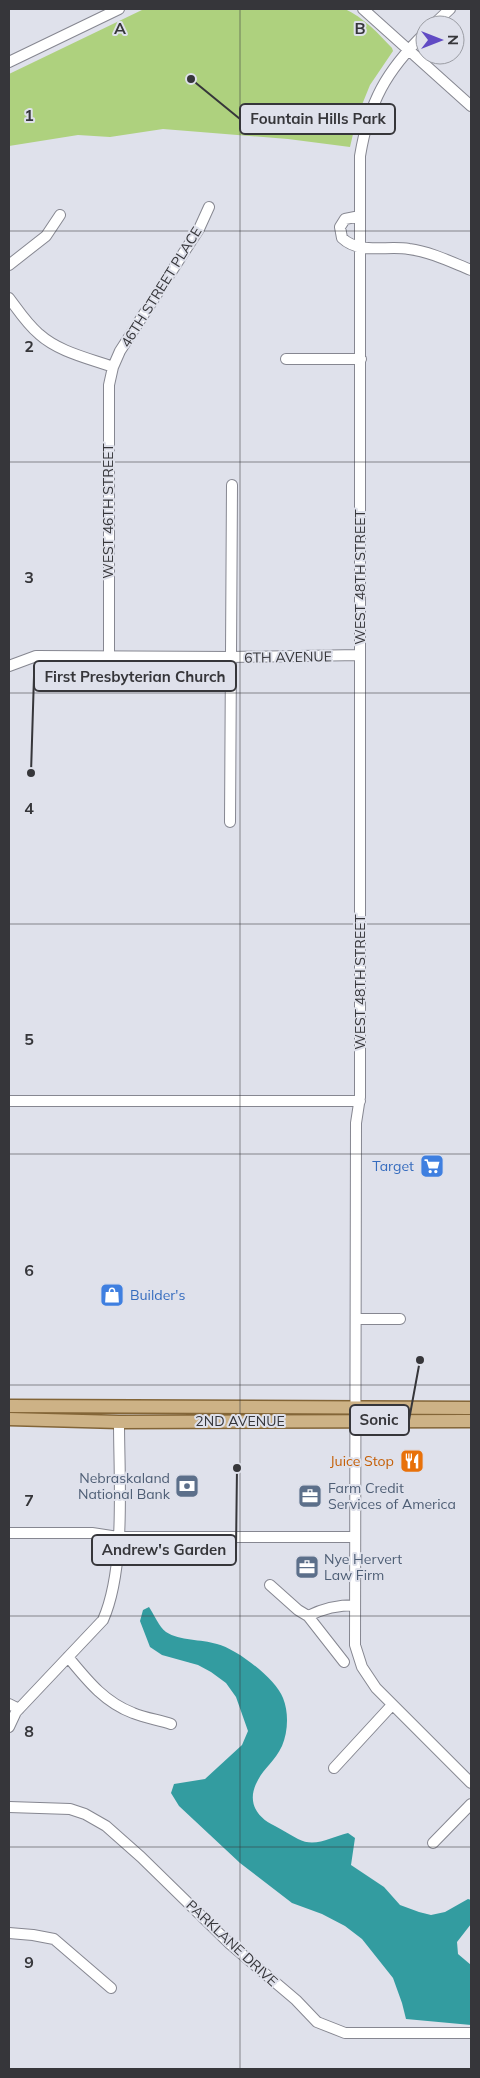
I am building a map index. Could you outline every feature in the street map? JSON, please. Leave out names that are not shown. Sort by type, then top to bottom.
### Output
[{"type":"main road","name":"2ND AVENUE","points":[[9,1406],[355,1414],[471,1421]]},
{"type":"main road","name":"2ND AVENUE","points":[[9,1420],[118,1422],[471,1408]]},
{"type":"street","points":[[9,62],[119,9]]},
{"type":"street","points":[[364,9],[471,106]]},
{"type":"street","name":"WEST 48TH STREET","points":[[415,42],[392,69],[380,90],[366,127],[360,156],[360,1101],[356,1123],[355,1645],[362,1666],[373,1683],[392,1705],[425,1735],[471,1783]]},
{"type":"street","name":"46TH STREET PLACE","points":[[113,367],[120,351],[198,229],[209,207]]},
{"type":"street","points":[[9,265],[46,236],[60,215]]},
{"type":"street","points":[[360,216],[345,219],[342,222],[340,233],[346,242],[360,248],[408,249],[436,256],[471,270]]},
{"type":"street","points":[[9,298],[33,328],[48,341],[68,351],[113,367]]},
{"type":"street","points":[[286,359],[361,359]]},
{"type":"street","name":"WEST 46TH STREET","points":[[109,656],[107,401],[108,385],[113,367]]},
{"type":"street","points":[[230,822],[232,485]]},
{"type":"street","name":"6TH AVENUE","points":[[9,666],[36,656],[231,657],[360,655]]},
{"type":"street","points":[[9,1102],[360,1101]]},
{"type":"street","points":[[356,1319],[400,1319]]},
{"type":"street","points":[[9,1727],[19,1709],[103,1620],[110,1603],[114,1588],[118,1537],[118,1422]]},
{"type":"street","points":[[9,1533],[92,1533],[118,1537],[355,1537]]},
{"type":"street","points":[[270,1585],[298,1610],[308,1616],[344,1662]]},
{"type":"street","points":[[308,1616],[324,1608],[355,1605]]},
{"type":"street","points":[[68,1658],[92,1686],[110,1702],[134,1714],[171,1724]]},
{"type":"street","points":[[9,1704],[19,1709]]},
{"type":"street","points":[[334,1768],[392,1705]]},
{"type":"street","points":[[433,1843],[471,1804]]},
{"type":"street","name":"PARKLANE DRIVE","points":[[9,1807],[70,1809],[85,1814],[106,1826],[141,1857],[236,1949],[296,2000],[317,2022],[331,2029],[345,2033],[471,2033]]},
{"type":"street","points":[[9,1933],[33,1934],[54,1939],[111,1988]]},
{"type":"green space","points":[[144,9],[345,9],[358,16],[370,26],[393,51],[370,85],[357,117],[350,147],[288,139],[163,129],[110,137],[78,135],[9,146],[9,74]]},
{"type":"water","points":[[149,1607],[166,1632],[178,1637],[211,1642],[235,1652],[255,1666],[279,1690],[286,1710],[286,1735],[279,1751],[258,1780],[253,1795],[255,1807],[263,1818],[292,1836],[304,1841],[323,1841],[348,1833],[355,1838],[351,1865],[384,1887],[400,1905],[431,1915],[445,1912],[468,1899],[471,1900],[471,1924],[457,1942],[458,1954],[471,1965],[471,2025],[406,2019],[393,1978],[362,1939],[345,1926],[322,1914],[292,1903],[240,1863],[179,1806],[171,1793],[174,1784],[205,1779],[242,1745],[248,1731],[236,1697],[226,1683],[198,1665],[162,1655],[150,1647],[140,1621],[143,1610]]},
{"type":"place","name":"Fountain Hills Park","points":[[191,79]]},
{"type":"place","name":"First Presbyterian Church","points":[[31,773]]},
{"type":"place","name":"Target","points":[[432,1166]]},
{"type":"place","name":"Builder's","points":[[112,1295]]},
{"type":"place","name":"Sonic","points":[[420,1360]]},
{"type":"place","name":"Juice Stop","points":[[412,1461]]},
{"type":"place","name":"Andrew's Garden","points":[[237,1468]]},
{"type":"place","name":"Nebraskaland National Bank","points":[[187,1486]]},
{"type":"place","name":"Farm Credit Services of America","points":[[310,1496]]},
{"type":"place","name":"Nye Hervert Law Firm","points":[[307,1567]]}]
